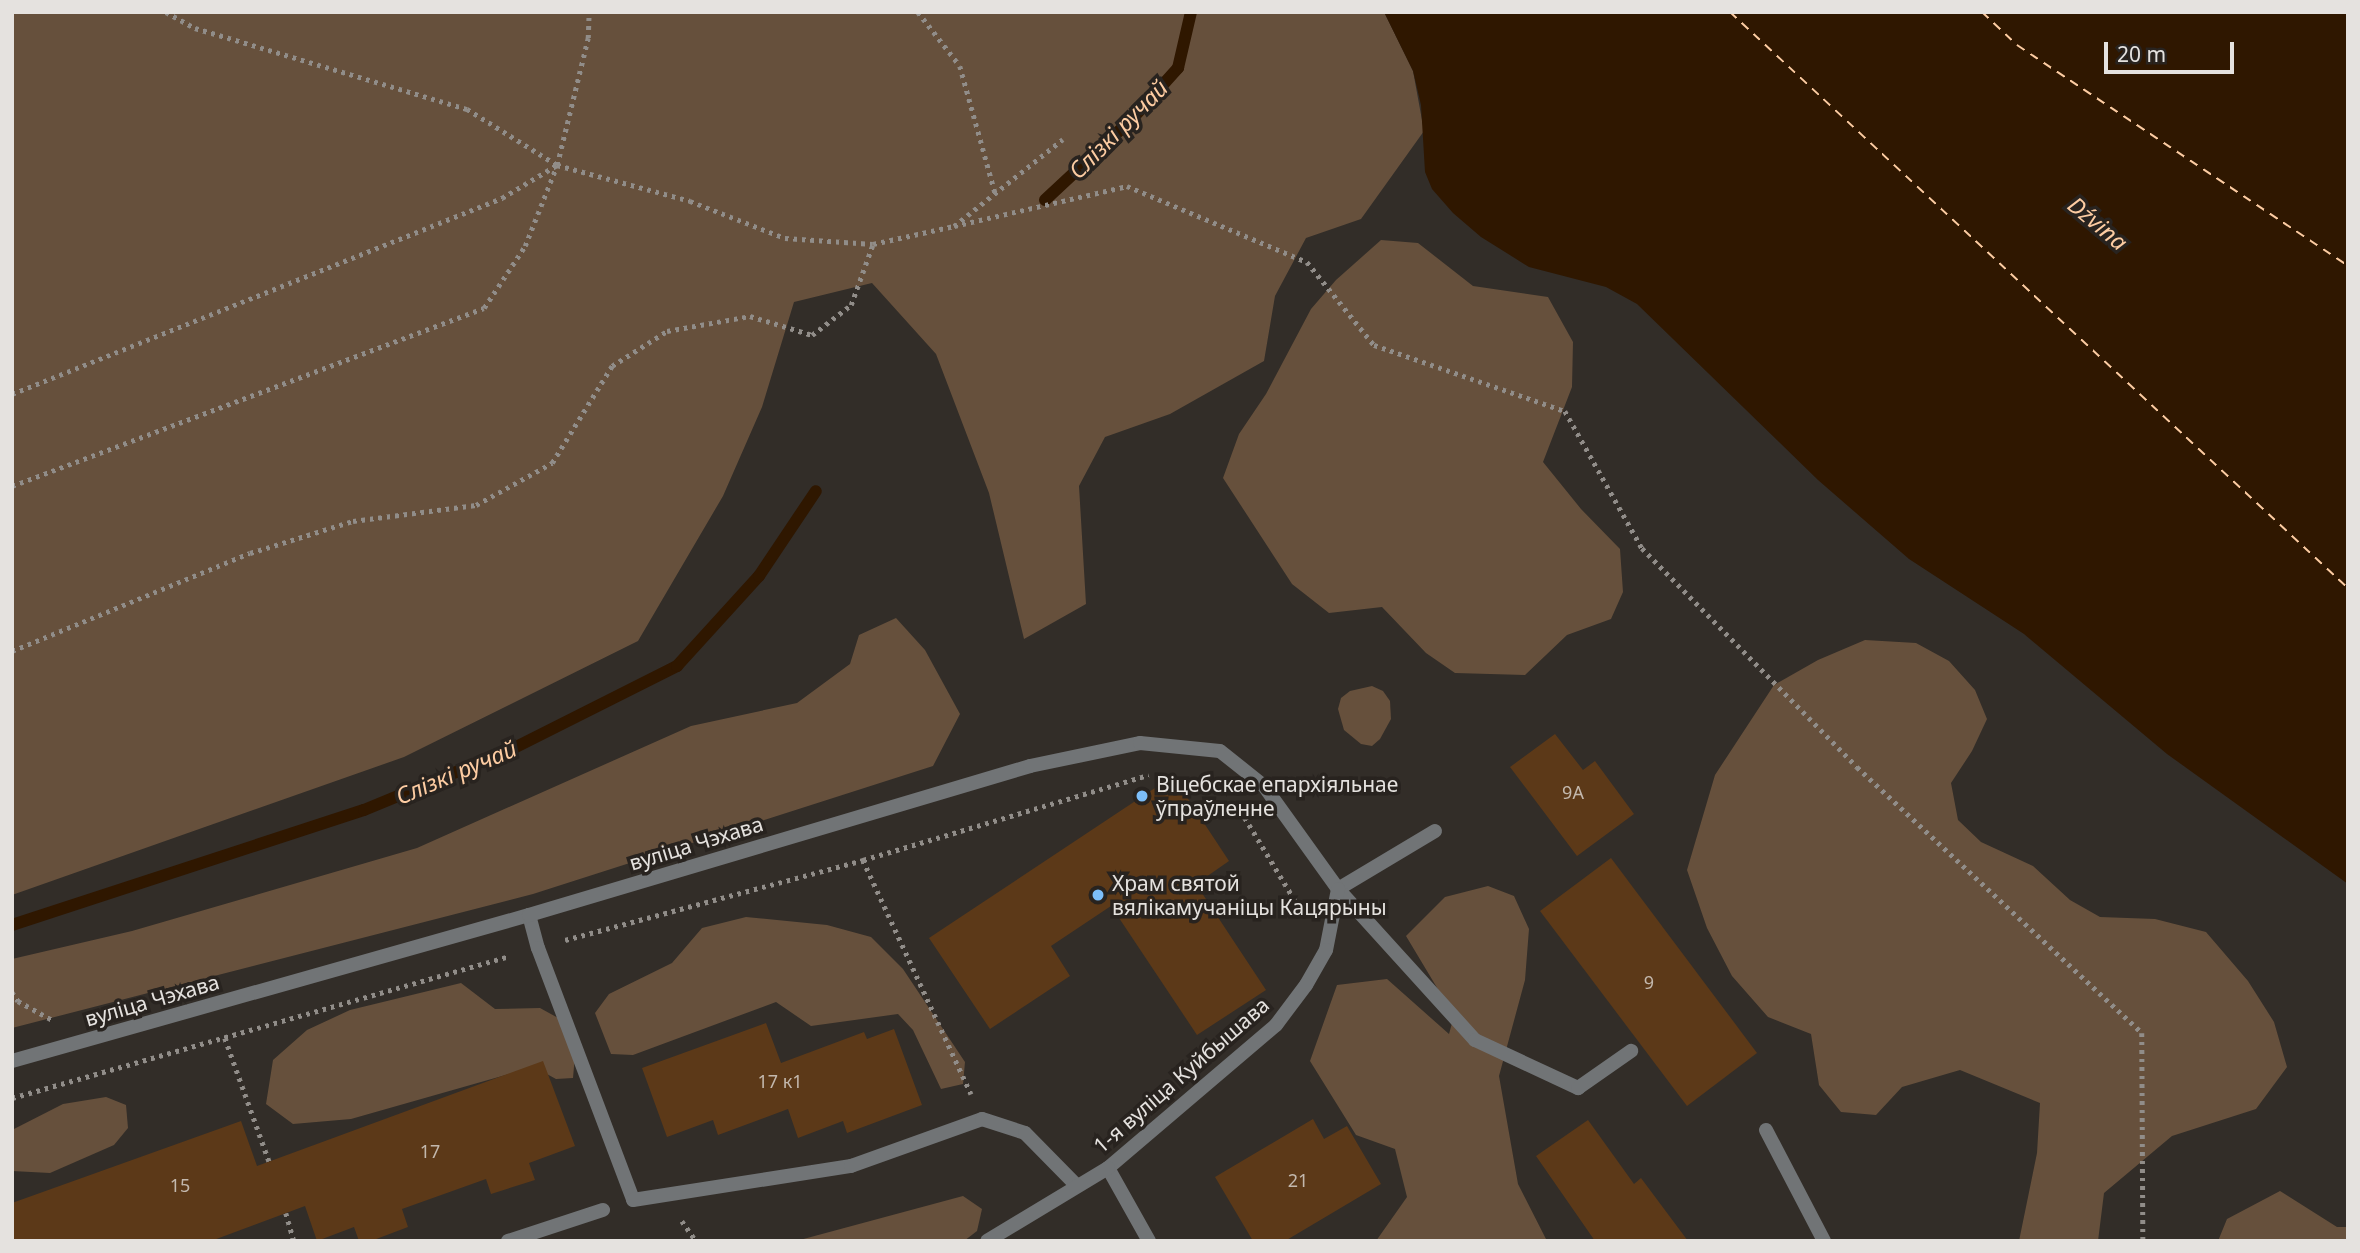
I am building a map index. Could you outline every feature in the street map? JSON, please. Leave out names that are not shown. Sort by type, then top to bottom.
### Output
[{"type":"street","name":"вуліца Чэхава","points":[[12,1061],[529,915],[1030,766],[1140,743],[1220,751],[1264,786],[1338,889],[1475,1040],[1578,1088],[1632,1051]]},
{"type":"street","points":[[1338,889],[1435,831]]},
{"type":"street","name":"1-я вуліца Куйбышава","points":[[987,1241],[1108,1168],[1276,1025],[1306,985],[1326,950],[1338,889]]},
{"type":"street","points":[[529,915],[538,948],[633,1200],[851,1166],[982,1119],[1025,1133],[1077,1186]]},
{"type":"street","points":[[1766,1130],[1824,1241]]},
{"type":"street","points":[[1108,1168],[1149,1241]]},
{"type":"street","points":[[508,1241],[603,1210]]},
{"type":"path","points":[[166,12],[195,28],[467,109],[558,165],[690,201],[785,238],[873,243],[1127,186],[1307,262],[1374,345],[1565,411],[1642,548],[1857,767],[2142,1033],[2143,1241]]},
{"type":"path","points":[[12,486],[484,308],[526,246],[558,165],[588,38],[589,12]]},
{"type":"path","points":[[918,12],[960,66],[996,192]]},
{"type":"path","points":[[954,226],[1063,139]]},
{"type":"path","points":[[12,394],[502,198],[558,165]]},
{"type":"path","points":[[12,651],[250,553],[353,521],[476,505],[552,463],[612,366],[667,331],[750,316],[812,335],[851,305],[873,243]]},
{"type":"path","points":[[12,1098],[1162,774]]},
{"type":"path","points":[[1235,802],[1326,950]]},
{"type":"path","points":[[863,860],[982,1119]]},
{"type":"path","points":[[12,992],[18,1001]]},
{"type":"path","points":[[12,997],[54,1021]]},
{"type":"path","points":[[226,1038],[269,1161]]},
{"type":"path","points":[[286,1213],[294,1241]]},
{"type":"shaded area","points":[[12,12],[1384,12],[1413,71],[1424,131],[1361,219],[1306,238],[1275,296],[1264,361],[1170,414],[1105,437],[1079,486],[1086,604],[1024,639],[989,493],[936,354],[872,283],[794,302],[762,407],[723,496],[638,641],[404,757],[12,895]]},
{"type":"shaded area","points":[[1381,240],[1418,243],[1473,286],[1548,297],[1573,342],[1572,387],[1543,462],[1581,509],[1620,549],[1623,592],[1611,619],[1567,635],[1525,675],[1455,673],[1426,653],[1382,607],[1329,613],[1292,584],[1223,478],[1239,434],[1266,394],[1311,309],[1336,280]]},
{"type":"shaded area","points":[[896,618],[925,650],[960,714],[933,766],[533,894],[12,1028],[12,959],[132,931],[417,848],[691,726],[797,703],[850,664],[859,635]]},
{"type":"shaded area","points":[[1865,640],[1916,643],[1949,661],[1975,690],[1987,719],[1972,751],[1951,783],[1958,820],[1981,842],[2033,866],[2070,900],[2100,917],[2155,919],[2206,932],[2248,981],[2274,1022],[2287,1067],[2256,1109],[2172,1136],[2104,1193],[2098,1241],[2019,1241],[2037,1153],[2040,1103],[1960,1070],[1902,1087],[1876,1115],[1841,1112],[1819,1085],[1811,1034],[1768,1017],[1732,976],[1707,928],[1687,870],[1715,775],[1774,685],[1818,660]]},
{"type":"shaded area","points":[[1372,686],[1383,691],[1390,701],[1391,719],[1380,739],[1372,746],[1361,744],[1344,730],[1338,709],[1341,698],[1350,691]]},
{"type":"shaded area","points":[[1488,886],[1514,896],[1529,929],[1525,980],[1499,1076],[1518,1184],[1547,1241],[1376,1241],[1407,1197],[1395,1149],[1356,1135],[1310,1061],[1337,985],[1387,979],[1449,1034],[1454,1016],[1406,936],[1445,897]]},
{"type":"shaded area","points":[[746,917],[827,925],[871,937],[903,969],[965,1062],[963,1084],[941,1089],[913,1030],[898,1014],[811,1026],[776,1002],[633,1055],[611,1054],[595,1013],[609,994],[672,963],[702,928]]},
{"type":"shaded area","points":[[461,983],[495,1009],[540,1008],[560,1019],[575,1055],[573,1078],[556,1079],[534,1067],[351,1119],[293,1124],[266,1104],[273,1060],[307,1030],[350,1010]]},
{"type":"shaded area","points":[[106,1097],[126,1105],[128,1128],[114,1145],[50,1173],[12,1171],[12,1130],[63,1104]]},
{"type":"shaded area","points":[[2280,1191],[2337,1227],[2348,1227],[2348,1241],[2218,1241],[2227,1219]]},
{"type":"shaded area","points":[[963,1196],[982,1209],[977,1231],[964,1241],[796,1241]]},
{"type":"water","name":"Dźvina","points":[[1384,12],[2348,12],[2348,884],[2167,754],[2024,634],[1909,559],[1818,480],[1637,304],[1606,287],[1529,267],[1481,237],[1453,213],[1432,189],[1425,172],[1421,105],[1413,71]]},
{"type":"building","points":[[1555,734],[1583,770],[1595,761],[1634,814],[1577,856],[1510,767]]},
{"type":"building","name":"Храм святой вялікамучаніцы Кацярыны","points":[[1173,776],[1229,861],[1196,884],[1266,990],[1197,1035],[1111,906],[1051,946],[1070,976],[990,1029],[929,938]]},
{"type":"building","points":[[1611,858],[1757,1053],[1687,1106],[1540,911]]},
{"type":"building","points":[[766,1023],[781,1063],[864,1032],[867,1039],[894,1029],[922,1105],[847,1133],[843,1121],[798,1138],[788,1109],[718,1135],[713,1120],[667,1137],[642,1068]]},
{"type":"building","points":[[543,1061],[575,1146],[529,1163],[535,1180],[491,1194],[486,1179],[402,1209],[408,1227],[371,1241],[359,1241],[354,1227],[317,1241],[305,1206],[211,1241],[12,1241],[12,1203],[241,1121],[257,1166]]},
{"type":"building","points":[[1313,1119],[1324,1139],[1347,1126],[1381,1184],[1285,1241],[1253,1241],[1215,1177]]},
{"type":"building","points":[[1588,1120],[1634,1184],[1641,1178],[1688,1241],[1595,1241],[1536,1156]]},
{"type":"waterway","name":"Слізкі ручай","points":[[1045,200],[1132,119],[1178,68],[1191,12]]},
{"type":"waterway","name":"Слізкі ручай","points":[[12,925],[364,810],[512,749],[677,666],[759,576],[816,491]]},
{"type":"ferry route","points":[[1730,12],[2348,588]]},
{"type":"ferry route","points":[[1982,12],[2017,45],[2348,266]]},
{"type":"place","name":"Віцебскае епархіяльнае ўпраўленне","points":[[1142,796]]},
{"type":"place","name":"Храм святой вялікамучаніцы Кацярыны","points":[[1098,895]]}]
